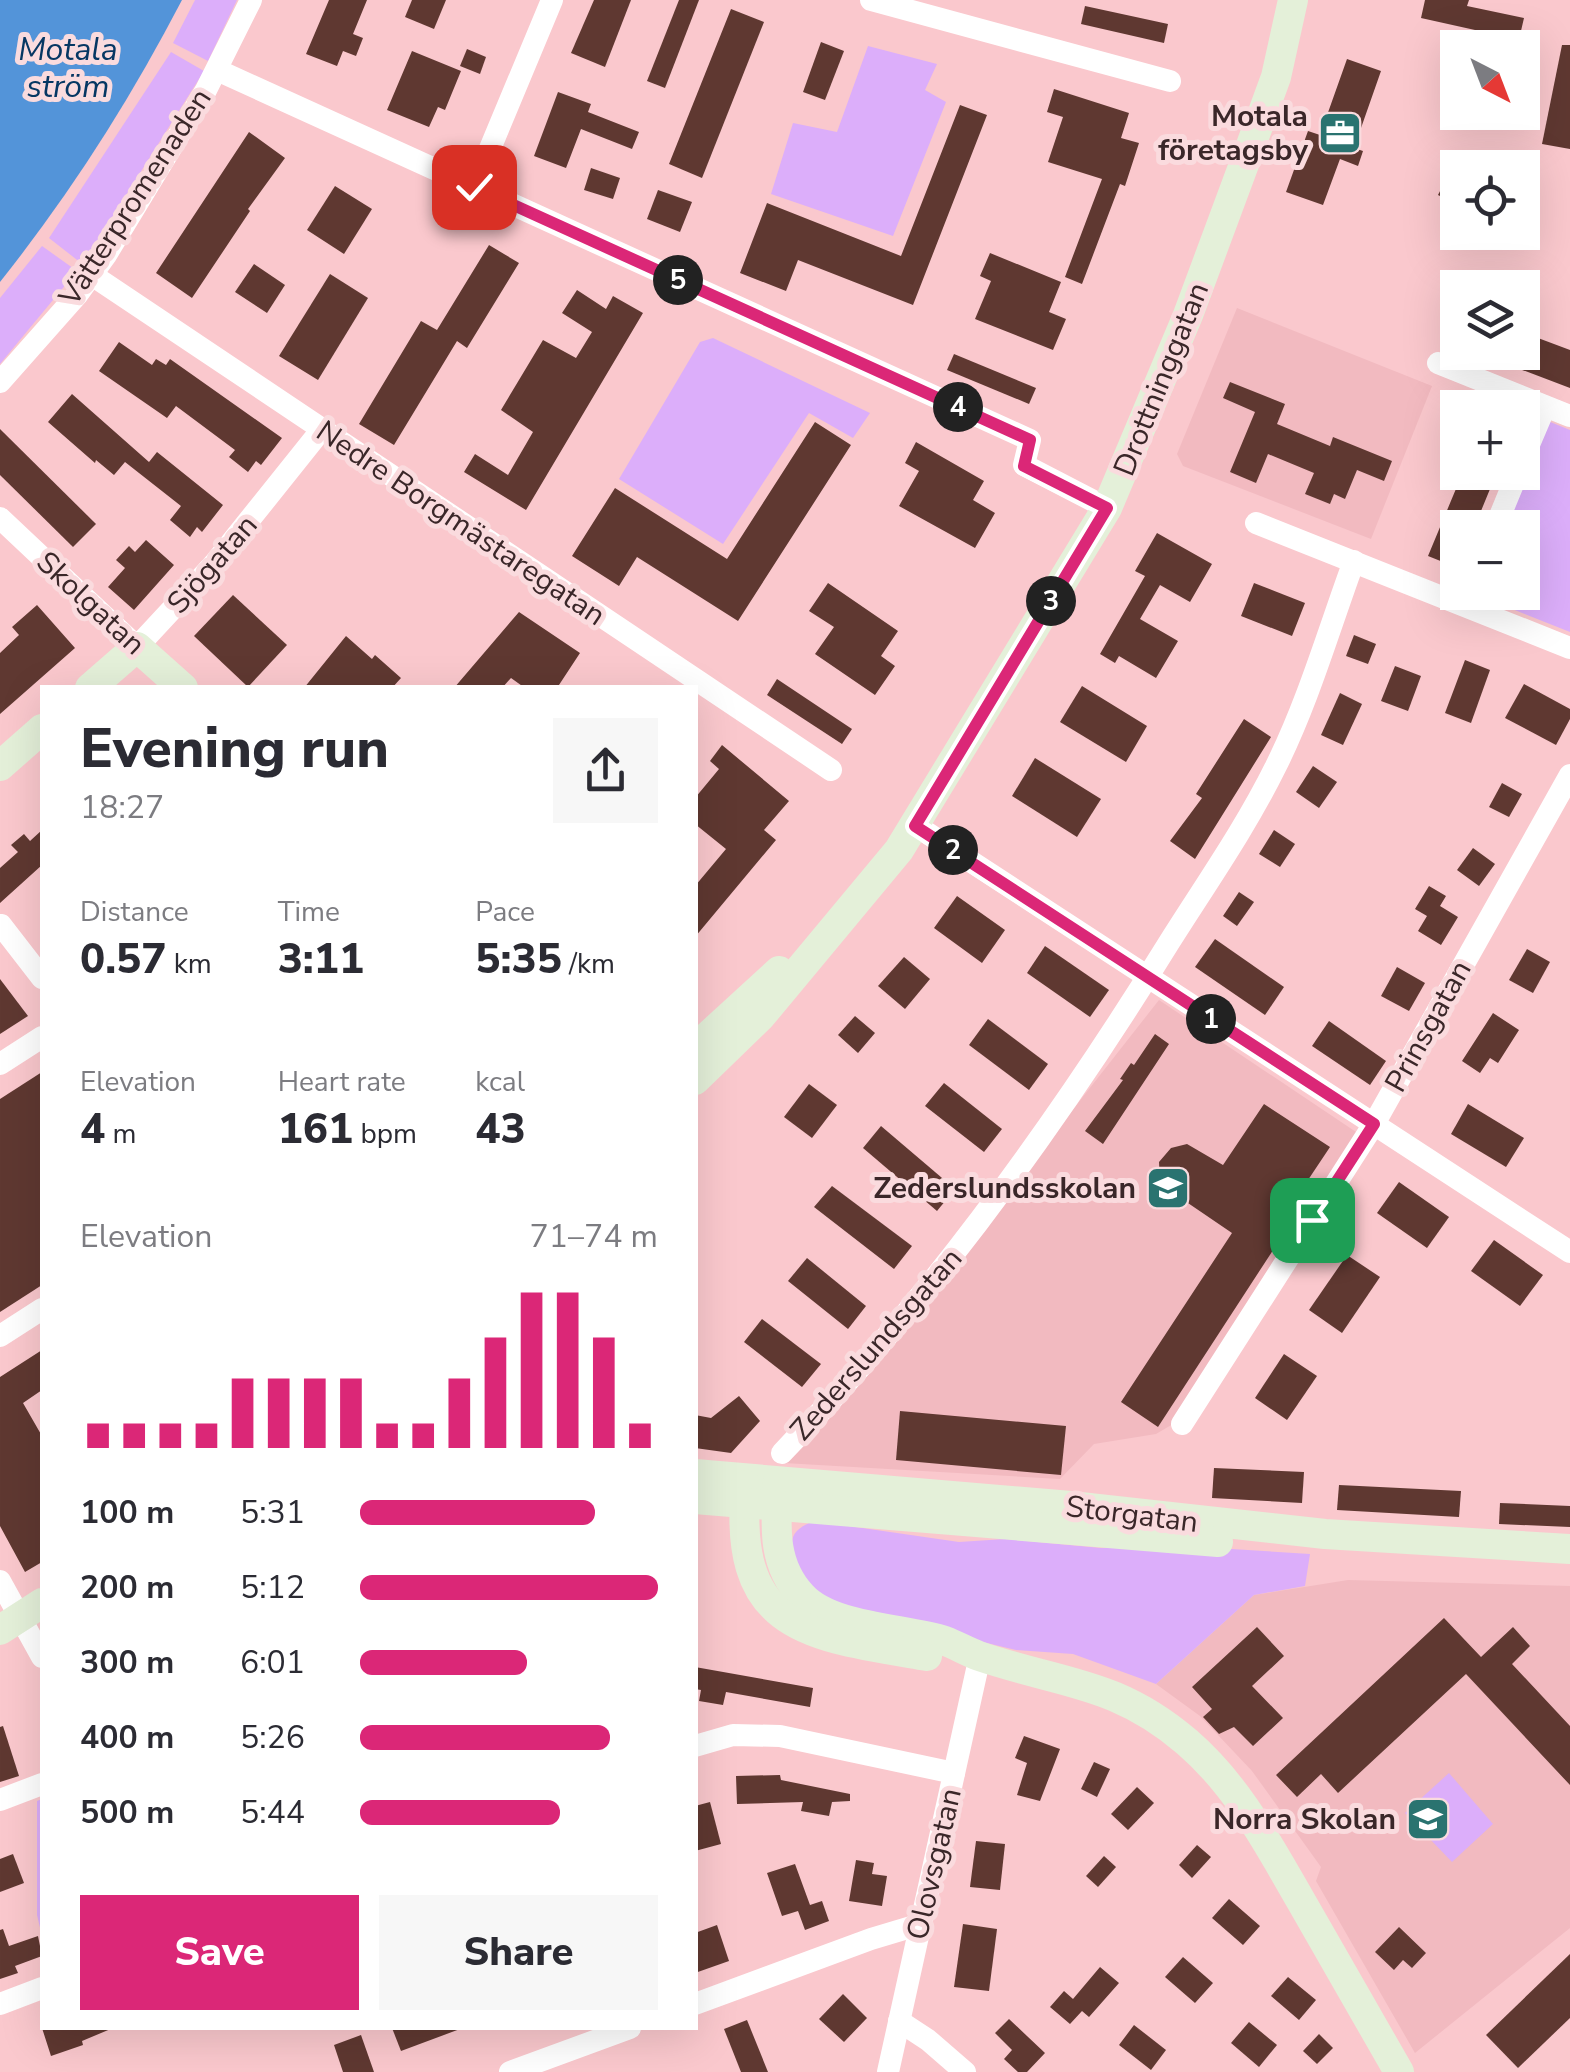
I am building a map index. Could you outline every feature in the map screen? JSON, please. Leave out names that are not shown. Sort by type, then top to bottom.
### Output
[{"type":"street","name":"Vätterpromenaden","points":[[0,382],[92,276],[217,70],[251,0]]},
{"type":"street","points":[[474,187],[552,0]]},
{"type":"street","points":[[871,0],[1170,80]]},
{"type":"street","name":"Drottninggatan","points":[[698,1077],[761,1016],[915,826],[1107,508],[1181,332],[1245,164],[1276,77],[1293,0]]},
{"type":"street","points":[[217,70],[1030,440],[1024,466],[1107,508]]},
{"type":"street","name":"Nedre Borgmästaregatan","points":[[92,276],[830,770]]},
{"type":"street","points":[[1438,363],[1570,416]]},
{"type":"street","points":[[1540,418],[1545,406]]},
{"type":"street","name":"Sjögatan","points":[[93,685],[137,646],[214,564],[322,429]]},
{"type":"street","name":"Skolgatan","points":[[0,518],[180,685]]},
{"type":"street","points":[[1256,523],[1440,590]]},
{"type":"street","name":"Zederslundsgatan","points":[[766,1485],[966,1239],[1055,1117],[1147,978],[1276,766],[1354,561]]},
{"type":"street","points":[[1489,610],[1570,648]]},
{"type":"street","points":[[0,766],[40,730]]},
{"type":"street","name":"Prinsgatan","points":[[1182,1424],[1374,1124],[1570,775]]},
{"type":"street","points":[[915,826],[1570,1252]]},
{"type":"street","points":[[1,925],[40,975]]},
{"type":"street","name":"Drottninggatan","points":[[698,1045],[744,1000],[832,927]]},
{"type":"street","points":[[0,1064],[40,1039]]},
{"type":"street","points":[[0,1336],[40,1310]]},
{"type":"street","name":"Storgatan","points":[[698,1474],[1466,1561],[1570,1565]]},
{"type":"street","points":[[766,1485],[780,1563],[813,1606],[1098,1688],[1132,1702],[1188,1743],[1219,1774],[1259,1828],[1399,2072]]},
{"type":"street","name":"Storgatan","points":[[698,1497],[766,1485],[1071,1506],[1326,1534],[1570,1549]]},
{"type":"street","points":[[0,1581],[40,1652]]},
{"type":"street","name":"Olovsgatan","points":[[888,2072],[980,1656]]},
{"type":"street","points":[[698,1745],[749,1734],[780,1736],[954,1773]]},
{"type":"street","points":[[0,1800],[40,1785]]},
{"type":"street","points":[[698,2003],[920,1924]]},
{"type":"street","points":[[0,2004],[40,1989]]},
{"type":"street","points":[[899,2022],[966,2072]]},
{"type":"street","points":[[510,2072],[625,2030]]},
{"type":"shaded area","points":[[195,0],[237,0],[208,61],[173,43]]},
{"type":"shaded area","points":[[868,46],[937,64],[925,90],[946,102],[893,236],[771,194],[793,123],[837,132]]},
{"type":"shaded area","points":[[171,52],[204,71],[83,264],[49,238]]},
{"type":"shaded area","points":[[42,246],[77,271],[0,364],[0,298]]},
{"type":"shaded area","points":[[1237,308],[1432,386],[1371,539],[1183,466],[1177,454]]},
{"type":"shaded area","points":[[713,338],[870,413],[853,438],[809,413],[723,544],[619,479],[700,342]]},
{"type":"shaded area","points":[[1548,421],[1570,430],[1570,632],[1514,610],[1540,610],[1540,510],[1513,510],[1521,490],[1540,490],[1540,441]]},
{"type":"shaded area","name":"Zederslundsskolan","points":[[1159,1000],[1359,1134],[1173,1424],[1156,1434],[1094,1444],[1060,1479],[784,1463],[957,1257]]},
{"type":"shaded area","points":[[814,1521],[959,1542],[1005,1539],[1101,1548],[1199,1547],[1310,1554],[1305,1586],[1254,1595],[1156,1684],[1073,1654],[1016,1650],[861,1613],[823,1600],[793,1568],[793,1538],[799,1529]]},
{"type":"shaded area","name":"Norra Skolan","points":[[1348,1580],[1570,1586],[1570,1928],[1415,2053],[1316,1881],[1321,1867],[1252,1771],[1200,1716],[1156,1684],[1254,1595]]},
{"type":"shaded area","points":[[1449,1773],[1493,1824],[1452,1862],[1405,1813]]},
{"type":"shaded area","points":[[40,1800],[40,1928],[37,1915]]},
{"type":"water","name":"Motala ström","points":[[0,0],[182,0],[98,146],[0,282]]},
{"type":"building","points":[[329,0],[367,0],[353,34],[363,38],[356,56],[343,51],[337,66],[306,54]]},
{"type":"building","points":[[412,0],[446,0],[434,29],[405,17]]},
{"type":"building","points":[[594,0],[631,0],[605,67],[571,53]]},
{"type":"building","points":[[679,0],[699,0],[665,88],[647,81]]},
{"type":"building","points":[[1425,0],[1469,0],[1467,6],[1524,18],[1521,30],[1475,30],[1421,18]]},
{"type":"building","points":[[1085,6],[1168,24],[1164,43],[1081,24]]},
{"type":"building","points":[[731,9],[764,22],[702,178],[669,164]]},
{"type":"building","points":[[821,42],[844,51],[825,100],[803,92]]},
{"type":"building","points":[[1562,45],[1570,45],[1570,149],[1542,144]]},
{"type":"building","points":[[467,49],[486,57],[480,74],[460,66]]},
{"type":"building","points":[[412,51],[461,71],[445,110],[438,107],[429,127],[387,110]]},
{"type":"building","name":"Motala företagsby","points":[[1347,59],[1381,71],[1354,148],[1363,151],[1358,166],[1340,159],[1323,205],[1286,192],[1308,131],[1320,135]]},
{"type":"building","points":[[1054,89],[1129,113],[1121,138],[1139,143],[1125,186],[1120,184],[1082,284],[1065,277],[1102,179],[1048,162],[1063,117],[1047,112]]},
{"type":"building","points":[[558,92],[591,104],[588,112],[639,132],[632,149],[581,129],[566,168],[534,156]]},
{"type":"building","points":[[960,105],[987,115],[913,305],[798,260],[786,291],[740,273],[767,203],[901,256]]},
{"type":"building","points":[[249,132],[285,158],[192,298],[156,273]]},
{"type":"building","points":[[591,168],[620,178],[613,199],[584,190]]},
{"type":"building","points":[[335,186],[372,209],[344,254],[307,230]]},
{"type":"building","points":[[658,190],[692,202],[680,232],[647,219]]},
{"type":"building","points":[[489,245],[519,263],[467,348],[457,341],[394,445],[359,424],[421,321],[437,330]]},
{"type":"building","points":[[990,253],[1061,282],[1049,312],[1066,319],[1053,350],[975,319],[991,281],[980,276]]},
{"type":"building","points":[[254,264],[285,285],[267,313],[235,292]]},
{"type":"building","points":[[330,274],[368,298],[318,380],[279,356]]},
{"type":"building","points":[[577,290],[606,309],[613,296],[643,313],[526,510],[464,472],[475,454],[508,475],[533,432],[501,410],[543,340],[576,358],[592,332],[562,313]]},
{"type":"building","points":[[1540,339],[1570,350],[1570,388],[1522,370],[1540,370]]},
{"type":"building","points":[[119,342],[152,365],[156,359],[166,365],[170,359],[282,438],[261,465],[256,461],[248,472],[229,457],[235,450],[176,406],[167,418],[99,371]]},
{"type":"building","points":[[954,354],[1036,388],[1029,404],[947,370]]},
{"type":"building","points":[[1230,382],[1285,404],[1277,424],[1330,446],[1333,437],[1392,461],[1384,481],[1357,470],[1345,499],[1334,494],[1330,504],[1305,494],[1314,473],[1268,454],[1256,483],[1230,472],[1255,412],[1223,398]]},
{"type":"building","points":[[72,394],[149,462],[157,452],[223,505],[202,532],[197,527],[190,537],[170,520],[181,506],[125,462],[114,475],[48,422]]},
{"type":"building","points":[[815,422],[851,445],[738,621],[637,557],[619,586],[572,556],[615,488],[727,559]]},
{"type":"building","points":[[0,429],[96,524],[73,547],[0,475]]},
{"type":"building","points":[[916,442],[984,481],[973,500],[995,513],[975,548],[899,506],[919,471],[905,463]]},
{"type":"building","points":[[1456,490],[1490,490],[1481,510],[1447,510]]},
{"type":"building","points":[[1440,527],[1440,561],[1428,556]]},
{"type":"building","points":[[1157,533],[1212,564],[1190,602],[1160,585],[1140,619],[1178,641],[1156,678],[1119,656],[1115,663],[1100,654],[1145,576],[1135,571]]},
{"type":"building","points":[[146,540],[174,565],[134,610],[108,587],[125,568],[116,560],[129,546],[135,552]]},
{"type":"building","points":[[828,583],[898,631],[881,656],[895,666],[875,695],[815,654],[834,627],[809,611]]},
{"type":"building","points":[[1254,583],[1305,603],[1292,636],[1241,616]]},
{"type":"building","points":[[233,595],[287,645],[246,685],[194,636]]},
{"type":"building","points":[[37,605],[75,648],[0,714],[0,653],[19,635],[12,627]]},
{"type":"building","points":[[519,612],[580,653],[559,685],[521,685],[511,678],[505,685],[457,685]]},
{"type":"building","points":[[1354,635],[1376,644],[1368,664],[1346,656]]},
{"type":"building","points":[[346,636],[401,678],[395,685],[306,685]]},
{"type":"building","points":[[1465,660],[1490,670],[1471,723],[1445,713]]},
{"type":"building","points":[[1395,666],[1421,676],[1408,711],[1381,701]]},
{"type":"building","points":[[777,679],[852,729],[842,744],[767,695]]},
{"type":"building","points":[[1524,684],[1570,709],[1570,719],[1556,745],[1505,718]]},
{"type":"building","points":[[1082,686],[1147,726],[1126,762],[1060,722]]},
{"type":"building","points":[[1340,693],[1362,704],[1343,745],[1321,735]]},
{"type":"building","points":[[1244,719],[1271,737],[1195,859],[1170,841],[1202,798],[1196,794]]},
{"type":"building","points":[[722,745],[789,801],[764,830],[776,840],[698,933],[698,882],[726,849],[698,826],[698,794],[719,769],[710,761]]},
{"type":"building","points":[[1035,758],[1101,799],[1077,837],[1012,796]]},
{"type":"building","points":[[1313,766],[1337,782],[1319,808],[1296,792]]},
{"type":"building","points":[[1502,783],[1522,794],[1509,817],[1489,807]]},
{"type":"building","points":[[1274,830],[1295,844],[1280,867],[1259,854]]},
{"type":"building","points":[[40,832],[40,867],[0,903],[0,868],[18,852],[11,845],[24,834],[30,841]]},
{"type":"building","points":[[1473,848],[1495,864],[1479,886],[1457,870]]},
{"type":"building","points":[[1429,886],[1446,896],[1440,906],[1458,917],[1441,945],[1418,931],[1427,916],[1415,909]]},
{"type":"building","points":[[1239,892],[1254,902],[1237,926],[1223,916]]},
{"type":"building","points":[[957,896],[1005,930],[982,963],[934,928]]},
{"type":"building","points":[[1215,939],[1284,987],[1265,1015],[1195,967]]},
{"type":"building","points":[[1045,946],[1109,990],[1090,1017],[1027,973]]},
{"type":"building","points":[[1527,949],[1550,962],[1533,993],[1509,980]]},
{"type":"building","points":[[904,957],[930,979],[905,1009],[878,986]]},
{"type":"building","points":[[1397,967],[1425,983],[1409,1011],[1381,996]]},
{"type":"building","points":[[0,979],[28,1016],[0,1034]]},
{"type":"building","points":[[1493,1013],[1519,1030],[1498,1063],[1490,1058],[1480,1073],[1462,1061]]},
{"type":"building","points":[[855,1016],[875,1033],[858,1053],[838,1035]]},
{"type":"building","points":[[988,1019],[1048,1064],[1029,1090],[969,1045]]},
{"type":"building","points":[[1329,1021],[1386,1061],[1370,1085],[1312,1046]]},
{"type":"building","points":[[1155,1034],[1169,1044],[1103,1144],[1085,1131]]},
{"type":"building","points":[[40,1073],[40,1286],[0,1312],[0,1099]]},
{"type":"building","points":[[944,1083],[1002,1129],[984,1152],[925,1106]]},
{"type":"building","points":[[809,1084],[837,1105],[812,1138],[784,1117]]},
{"type":"building","points":[[1264,1104],[1330,1147],[1282,1219],[1290,1224],[1158,1427],[1121,1402],[1232,1233],[1160,1184],[1159,1162],[1171,1148],[1187,1144],[1223,1165]]},
{"type":"building","points":[[1468,1104],[1524,1138],[1506,1167],[1451,1134]]},
{"type":"building","points":[[881,1126],[955,1189],[937,1211],[863,1148]]},
{"type":"building","points":[[1399,1182],[1449,1217],[1427,1248],[1377,1213]]},
{"type":"building","points":[[832,1186],[912,1246],[894,1269],[814,1207]]},
{"type":"building","points":[[1494,1240],[1543,1275],[1520,1306],[1471,1271]]},
{"type":"building","points":[[1347,1255],[1380,1277],[1342,1333],[1309,1310]]},
{"type":"building","points":[[807,1258],[866,1306],[848,1329],[788,1281]]},
{"type":"building","points":[[762,1319],[821,1364],[802,1387],[744,1342]]},
{"type":"building","points":[[40,1351],[40,1391],[23,1403],[40,1433],[40,1563],[25,1572],[0,1526],[0,1377]]},
{"type":"building","points":[[1284,1354],[1317,1376],[1287,1420],[1255,1398]]},
{"type":"building","points":[[739,1396],[760,1421],[731,1453],[698,1448],[698,1416],[711,1418]]},
{"type":"building","points":[[900,1411],[1066,1426],[1061,1475],[896,1460]]},
{"type":"building","points":[[1214,1468],[1304,1472],[1302,1503],[1212,1498]]},
{"type":"building","points":[[1339,1485],[1461,1491],[1459,1517],[1337,1510]]},
{"type":"building","points":[[1500,1503],[1570,1506],[1570,1527],[1499,1524]]},
{"type":"building","points":[[1444,1618],[1481,1657],[1513,1627],[1530,1646],[1512,1664],[1570,1726],[1570,1785],[1466,1674],[1338,1793],[1321,1774],[1297,1797],[1276,1775]]},
{"type":"building","points":[[1257,1627],[1284,1656],[1252,1686],[1283,1718],[1253,1746],[1234,1727],[1219,1734],[1203,1717],[1212,1709],[1192,1687]]},
{"type":"building","points":[[698,1668],[813,1688],[810,1707],[726,1692],[723,1705],[699,1701]]},
{"type":"building","points":[[3,1726],[19,1776],[0,1782],[0,1727]]},
{"type":"building","points":[[1024,1736],[1060,1749],[1040,1801],[1017,1795],[1027,1763],[1015,1758]]},
{"type":"building","points":[[1094,1762],[1110,1769],[1097,1797],[1081,1789]]},
{"type":"building","points":[[780,1775],[781,1780],[850,1794],[850,1801],[832,1802],[829,1816],[801,1811],[803,1802],[737,1804],[736,1776]]},
{"type":"building","points":[[1137,1787],[1154,1803],[1128,1830],[1111,1814]]},
{"type":"building","points":[[710,1802],[721,1844],[698,1850],[698,1805]]},
{"type":"building","points":[[976,1841],[1005,1844],[1000,1890],[970,1887]]},
{"type":"building","points":[[1197,1845],[1211,1857],[1192,1878],[1179,1865]]},
{"type":"building","points":[[13,1854],[24,1883],[0,1892],[0,1859]]},
{"type":"building","points":[[1104,1856],[1116,1867],[1098,1887],[1086,1876]]},
{"type":"building","points":[[856,1860],[874,1863],[872,1874],[887,1876],[882,1906],[849,1901]]},
{"type":"building","points":[[795,1864],[810,1905],[822,1901],[829,1921],[805,1930],[798,1911],[782,1916],[767,1873]]},
{"type":"building","points":[[1229,1899],[1260,1926],[1243,1945],[1212,1918]]},
{"type":"building","points":[[963,1924],[997,1929],[989,1991],[954,1987]]},
{"type":"building","points":[[717,1925],[729,1961],[698,1972],[698,1932]]},
{"type":"building","points":[[1399,1927],[1426,1953],[1412,1968],[1403,1960],[1394,1970],[1375,1952]]},
{"type":"building","points":[[3,1929],[9,1946],[38,1936],[40,1957],[15,1966],[18,1973],[0,1979]]},
{"type":"building","points":[[1570,1954],[1570,2018],[1518,2068],[1486,2035]]},
{"type":"building","points":[[1183,1957],[1213,1983],[1195,2003],[1165,1977]]},
{"type":"building","points":[[1100,1967],[1119,1983],[1089,2017],[1082,2011],[1070,2024],[1050,2007],[1064,1991],[1073,1999]]},
{"type":"building","points":[[1288,1977],[1316,2000],[1299,2020],[1271,1996]]},
{"type":"building","points":[[843,1994],[867,2018],[844,2042],[819,2019]]},
{"type":"building","points":[[1009,2019],[1045,2053],[1027,2072],[1018,2072],[1004,2059],[1012,2050],[995,2033]]},
{"type":"building","points":[[747,2020],[768,2072],[741,2072],[724,2029]]},
{"type":"building","points":[[1249,2022],[1277,2045],[1259,2067],[1231,2043]]},
{"type":"building","points":[[1134,2025],[1166,2050],[1151,2070],[1119,2045]]},
{"type":"building","points":[[43,2030],[108,2030],[82,2041],[83,2045],[51,2056]]},
{"type":"building","points":[[393,2030],[457,2030],[401,2051]]},
{"type":"building","points":[[1319,2034],[1333,2048],[1317,2064],[1303,2051]]},
{"type":"building","points":[[361,2035],[374,2072],[343,2072],[334,2045]]},
{"type":"place","name":"Motala företagsby","points":[[1340,133]]},
{"type":"place","name":"Zederslundsskolan","points":[[1168,1188]]},
{"type":"place","name":"Norra Skolan","points":[[1428,1819]]},
{"type":"route","points":[[474,187],[1030,440],[1024,466],[1107,508],[915,826],[1374,1124],[1312,1220]]}]
